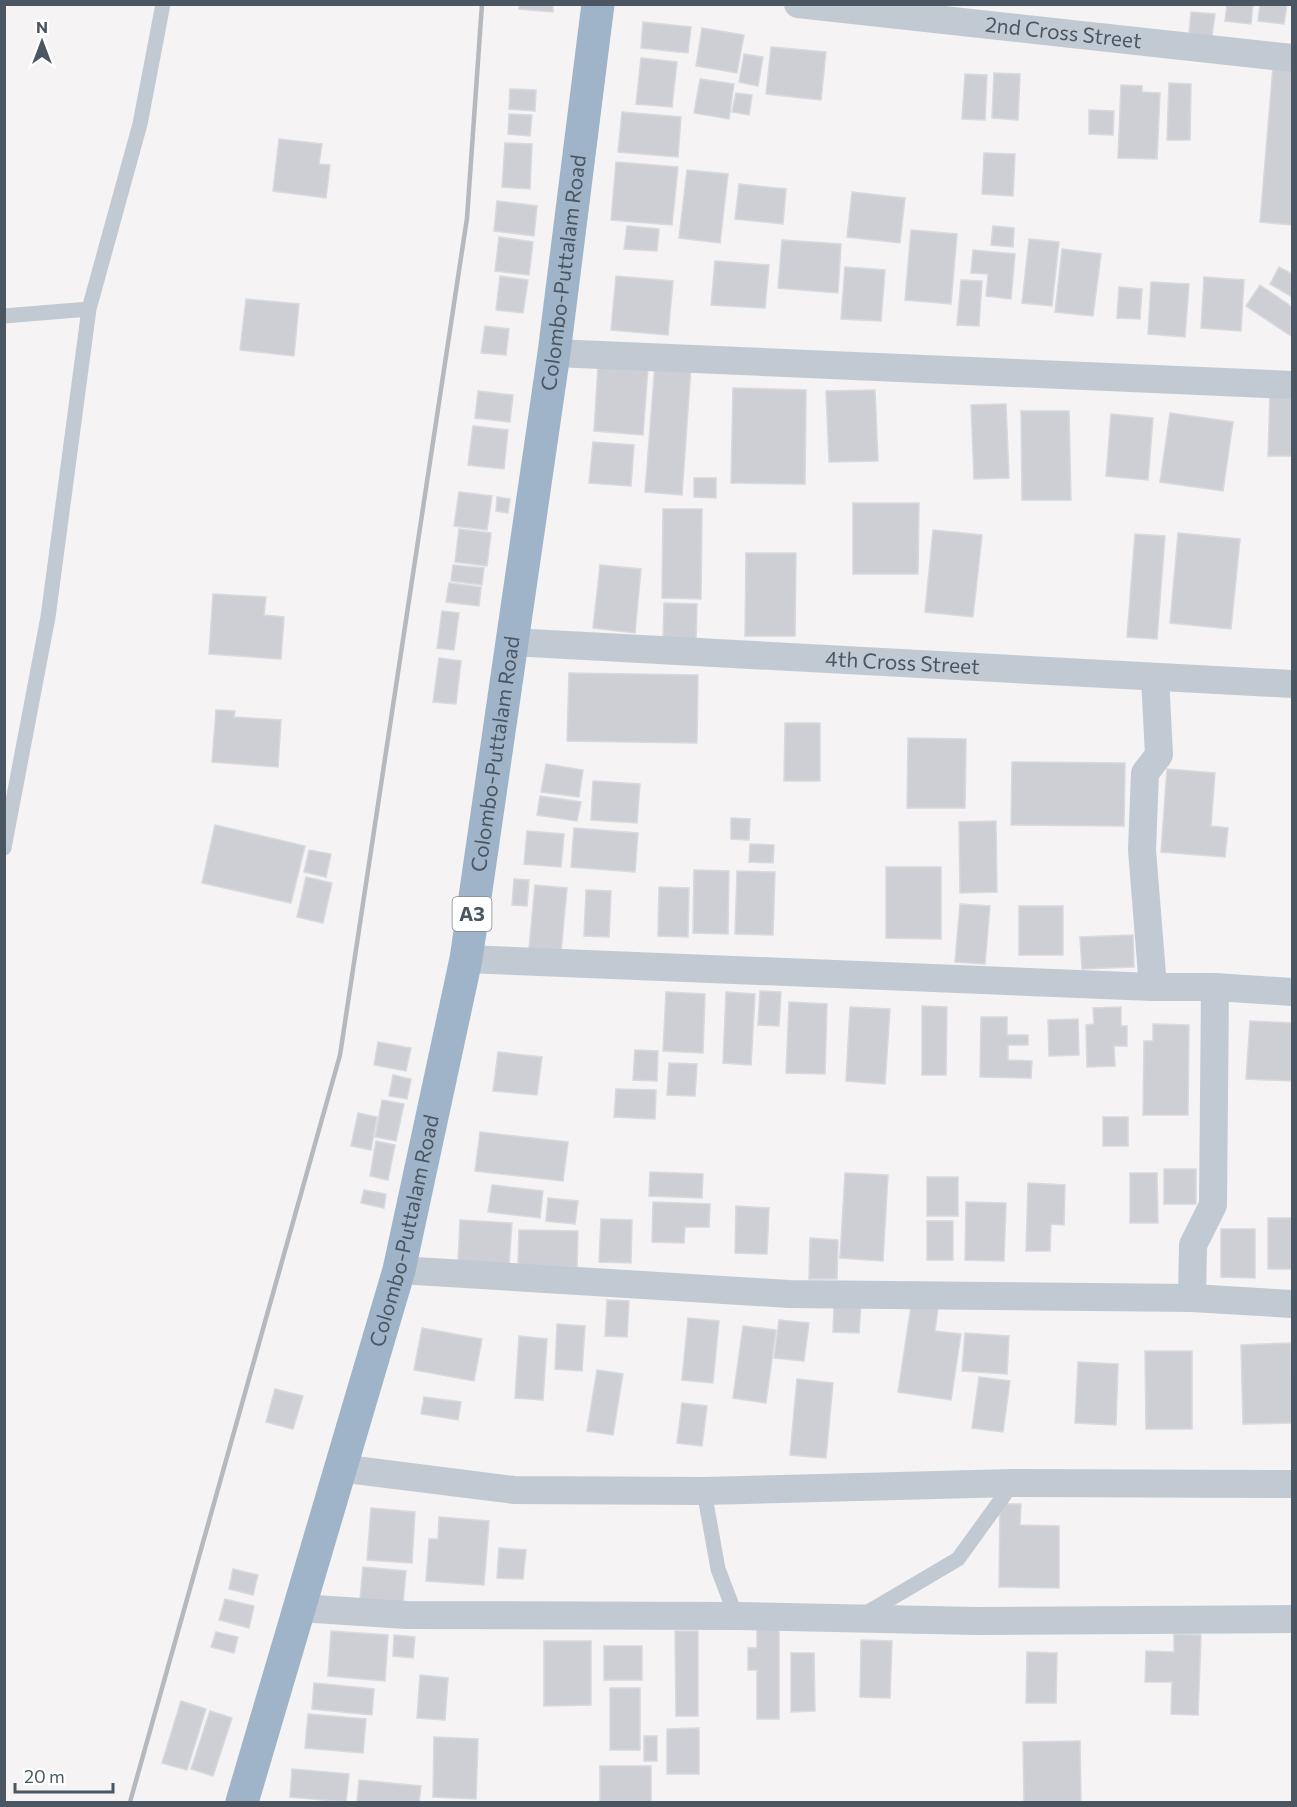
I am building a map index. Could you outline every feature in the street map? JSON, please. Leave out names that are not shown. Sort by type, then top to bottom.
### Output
[{"type":"highway","name":"Colombo-Puttalam Road","points":[[242,1803],[399,1270],[466,959],[554,353],[598,4]]},
{"type":"street","name":"2nd Cross Street","points":[[798,4],[1293,58]]},
{"type":"street","points":[[554,353],[1293,385]]},
{"type":"street","name":"4th Cross Street","points":[[511,642],[1293,684]]},
{"type":"street","points":[[1152,987],[1142,850],[1146,772],[1159,755],[1155,677]]},
{"type":"street","points":[[466,959],[1152,987],[1215,987],[1293,992]]},
{"type":"street","points":[[1192,1298],[1193,1245],[1213,1205],[1215,987]]},
{"type":"street","points":[[399,1270],[789,1294],[1192,1298],[1293,1304]]},
{"type":"street","points":[[339,1468],[514,1490],[704,1491],[1013,1483],[1293,1484]]},
{"type":"street","points":[[299,1608],[407,1616],[736,1616],[977,1621],[1293,1619]]},
{"type":"lane","points":[[4,848],[48,616],[89,309],[140,124],[163,4]]},
{"type":"lane","points":[[4,316],[89,309]]},
{"type":"lane","points":[[857,1618],[958,1559],[1013,1483]]},
{"type":"lane","points":[[704,1491],[718,1569],[736,1616]]},
{"type":"building","points":[[519,4],[553,4],[553,12],[519,9]]},
{"type":"building","points":[[1227,4],[1253,4],[1251,24],[1225,21]]},
{"type":"building","points":[[1260,4],[1287,4],[1284,24],[1258,21]]},
{"type":"building","points":[[1191,12],[1215,14],[1212,36],[1189,34]]},
{"type":"building","points":[[643,22],[691,27],[688,53],[641,48]]},
{"type":"building","points":[[702,28],[744,35],[737,73],[696,66]]},
{"type":"building","points":[[771,47],[826,52],[821,100],[766,94]]},
{"type":"building","points":[[744,54],[763,57],[758,86],[739,82]]},
{"type":"building","points":[[641,58],[677,62],[672,107],[636,104]]},
{"type":"building","points":[[1273,66],[1292,67],[1292,225],[1260,222]]},
{"type":"building","points":[[994,73],[1020,74],[1018,120],[992,118]]},
{"type":"building","points":[[965,74],[987,75],[985,120],[962,119]]},
{"type":"building","points":[[700,79],[734,84],[729,119],[694,113]]},
{"type":"building","points":[[1169,83],[1191,84],[1190,140],[1167,140]]},
{"type":"building","points":[[1121,85],[1142,86],[1142,92],[1160,93],[1157,159],[1118,158]]},
{"type":"building","points":[[510,89],[536,90],[535,111],[509,109]]},
{"type":"building","points":[[736,93],[752,95],[749,115],[732,112]]},
{"type":"building","points":[[1089,110],[1114,111],[1113,135],[1089,134]]},
{"type":"building","points":[[622,112],[681,117],[678,157],[618,152]]},
{"type":"building","points":[[509,114],[532,115],[530,136],[508,134]]},
{"type":"building","points":[[279,139],[322,144],[319,164],[330,165],[326,198],[273,191]]},
{"type":"building","points":[[505,143],[532,144],[530,189],[502,187]]},
{"type":"building","points":[[984,153],[1015,154],[1013,196],[982,194]]},
{"type":"building","points":[[616,162],[678,167],[672,225],[611,220]]},
{"type":"building","points":[[687,170],[728,174],[720,243],[679,238]]},
{"type":"building","points":[[739,184],[786,189],[783,224],[735,219]]},
{"type":"building","points":[[852,192],[905,198],[900,243],[847,237]]},
{"type":"building","points":[[497,201],[537,206],[534,236],[494,231]]},
{"type":"building","points":[[627,226],[659,229],[657,251],[624,249]]},
{"type":"building","points":[[993,226],[1014,228],[1013,247],[991,245]]},
{"type":"building","points":[[911,230],[957,234],[951,304],[905,300]]},
{"type":"building","points":[[499,237],[533,242],[529,275],[495,271]]},
{"type":"building","points":[[1029,239],[1059,242],[1052,306],[1022,303]]},
{"type":"building","points":[[782,240],[841,244],[838,293],[778,288]]},
{"type":"building","points":[[1062,249],[1101,254],[1093,316],[1055,312]]},
{"type":"building","points":[[973,250],[1015,254],[1011,299],[986,296],[988,274],[971,273]]},
{"type":"building","points":[[715,261],[769,265],[765,308],[711,305]]},
{"type":"building","points":[[845,267],[885,270],[881,321],[841,319]]},
{"type":"building","points":[[1279,267],[1292,274],[1292,297],[1270,284]]},
{"type":"building","points":[[500,276],[528,280],[523,313],[496,310]]},
{"type":"building","points":[[616,276],[673,281],[668,335],[611,330]]},
{"type":"building","points":[[1204,277],[1244,280],[1241,331],[1201,328]]},
{"type":"building","points":[[961,280],[982,281],[979,326],[957,325]]},
{"type":"building","points":[[1151,282],[1189,284],[1185,337],[1148,334]]},
{"type":"building","points":[[1260,285],[1292,307],[1291,336],[1246,306]]},
{"type":"building","points":[[1119,287],[1142,289],[1140,319],[1117,318]]},
{"type":"building","points":[[246,299],[299,304],[294,356],[240,350]]},
{"type":"building","points":[[485,326],[509,329],[506,355],[481,353]]},
{"type":"building","points":[[655,364],[691,367],[682,495],[645,492]]},
{"type":"building","points":[[598,365],[648,368],[643,435],[594,431]]},
{"type":"building","points":[[733,388],[806,390],[805,484],[731,483]]},
{"type":"building","points":[[875,390],[878,461],[829,462],[826,391]]},
{"type":"building","points":[[1270,390],[1292,391],[1292,456],[1268,456]]},
{"type":"building","points":[[478,391],[513,395],[510,422],[475,418]]},
{"type":"building","points":[[1006,404],[1009,478],[974,479],[971,405]]},
{"type":"building","points":[[1021,411],[1069,411],[1071,500],[1022,500]]},
{"type":"building","points":[[1170,413],[1233,422],[1223,491],[1160,482]]},
{"type":"building","points":[[1111,414],[1153,418],[1148,480],[1106,476]]},
{"type":"building","points":[[473,426],[508,430],[504,469],[468,465]]},
{"type":"building","points":[[593,442],[634,445],[631,486],[589,483]]},
{"type":"building","points":[[694,478],[716,478],[716,498],[694,497]]},
{"type":"building","points":[[459,492],[492,496],[487,530],[454,526]]},
{"type":"building","points":[[497,497],[510,499],[508,513],[496,511]]},
{"type":"building","points":[[853,503],[919,503],[918,574],[853,574]]},
{"type":"building","points":[[663,509],[702,509],[701,599],[662,598]]},
{"type":"building","points":[[459,529],[491,533],[487,566],[455,562]]},
{"type":"building","points":[[933,530],[982,535],[973,617],[925,612]]},
{"type":"building","points":[[1178,533],[1240,539],[1231,629],[1170,623]]},
{"type":"building","points":[[1135,534],[1165,536],[1157,639],[1127,637]]},
{"type":"building","points":[[746,553],[796,553],[795,636],[745,636]]},
{"type":"building","points":[[453,565],[484,568],[482,585],[451,581]]},
{"type":"building","points":[[600,565],[641,569],[635,633],[593,628]]},
{"type":"building","points":[[449,583],[481,587],[479,606],[446,602]]},
{"type":"building","points":[[213,594],[266,597],[264,615],[284,617],[281,659],[209,654]]},
{"type":"building","points":[[664,603],[697,604],[696,640],[663,639]]},
{"type":"building","points":[[442,611],[459,613],[454,650],[437,648]]},
{"type":"building","points":[[439,658],[461,661],[456,704],[433,702]]},
{"type":"building","points":[[569,673],[698,675],[697,743],[567,741]]},
{"type":"building","points":[[216,710],[235,711],[234,717],[281,720],[278,767],[212,762]]},
{"type":"building","points":[[785,723],[820,723],[820,781],[784,781]]},
{"type":"building","points":[[908,738],[966,739],[965,808],[907,808]]},
{"type":"building","points":[[1012,762],[1125,763],[1124,826],[1011,825]]},
{"type":"building","points":[[546,764],[583,770],[579,797],[541,792]]},
{"type":"building","points":[[1167,769],[1215,773],[1211,826],[1228,828],[1225,857],[1161,852]]},
{"type":"building","points":[[593,781],[640,784],[637,823],[591,820]]},
{"type":"building","points":[[540,796],[581,802],[577,821],[537,815]]},
{"type":"building","points":[[731,818],[750,819],[749,840],[731,839]]},
{"type":"building","points":[[996,821],[997,892],[960,893],[959,822]]},
{"type":"building","points":[[215,825],[305,846],[291,903],[202,883]]},
{"type":"building","points":[[574,828],[638,833],[635,872],[571,867]]},
{"type":"building","points":[[527,831],[564,834],[561,867],[524,864]]},
{"type":"building","points":[[750,844],[774,845],[773,863],[749,862]]},
{"type":"building","points":[[309,850],[331,854],[326,877],[304,872]]},
{"type":"building","points":[[886,867],[941,867],[941,939],[886,938]]},
{"type":"building","points":[[694,870],[729,871],[728,934],[693,933]]},
{"type":"building","points":[[737,871],[775,872],[773,935],[735,934]]},
{"type":"building","points":[[306,877],[332,883],[323,923],[297,917]]},
{"type":"building","points":[[514,879],[529,880],[527,906],[512,905]]},
{"type":"building","points":[[535,885],[567,888],[561,952],[529,949]]},
{"type":"building","points":[[659,887],[689,888],[688,937],[658,936]]},
{"type":"building","points":[[586,890],[611,891],[609,937],[584,936]]},
{"type":"building","points":[[960,904],[990,906],[985,964],[955,962]]},
{"type":"building","points":[[1019,906],[1063,906],[1063,955],[1019,955]]},
{"type":"building","points":[[1133,935],[1134,967],[1082,969],[1080,937]]},
{"type":"building","points":[[760,991],[781,992],[779,1026],[758,1025]]},
{"type":"building","points":[[666,992],[705,994],[703,1053],[663,1051]]},
{"type":"building","points":[[726,992],[755,994],[751,1065],[723,1063]]},
{"type":"building","points":[[789,1002],[827,1004],[825,1074],[786,1073]]},
{"type":"building","points":[[922,1006],[947,1007],[946,1075],[922,1075]]},
{"type":"building","points":[[850,1007],[890,1009],[885,1084],[846,1081]]},
{"type":"building","points":[[1121,1007],[1121,1026],[1127,1026],[1127,1046],[1114,1046],[1115,1066],[1087,1067],[1086,1025],[1094,1024],[1093,1008]]},
{"type":"building","points":[[981,1017],[1007,1017],[1007,1035],[1028,1035],[1028,1045],[1008,1045],[1008,1060],[1032,1061],[1031,1078],[980,1077]]},
{"type":"building","points":[[1078,1019],[1079,1055],[1049,1056],[1048,1020]]},
{"type":"building","points":[[1250,1021],[1292,1023],[1292,1081],[1246,1079]]},
{"type":"building","points":[[1153,1024],[1189,1025],[1188,1115],[1143,1115],[1144,1041],[1153,1041]]},
{"type":"building","points":[[378,1042],[411,1048],[406,1071],[374,1065]]},
{"type":"building","points":[[635,1050],[658,1051],[657,1081],[633,1080]]},
{"type":"building","points":[[498,1052],[542,1057],[537,1095],[493,1091]]},
{"type":"building","points":[[669,1063],[697,1064],[695,1096],[667,1095]]},
{"type":"building","points":[[393,1075],[411,1079],[407,1099],[389,1096]]},
{"type":"building","points":[[616,1089],[656,1090],[655,1119],[614,1117]]},
{"type":"building","points":[[382,1100],[404,1104],[396,1141],[375,1137]]},
{"type":"building","points":[[358,1113],[377,1117],[371,1150],[351,1146]]},
{"type":"building","points":[[1103,1117],[1128,1117],[1128,1146],[1103,1146]]},
{"type":"building","points":[[480,1132],[568,1142],[563,1181],[475,1171]]},
{"type":"building","points":[[376,1141],[395,1145],[388,1180],[370,1176]]},
{"type":"building","points":[[1164,1169],[1196,1169],[1196,1204],[1164,1204]]},
{"type":"building","points":[[650,1172],[703,1174],[702,1198],[649,1196]]},
{"type":"building","points":[[845,1173],[888,1175],[883,1261],[840,1258]]},
{"type":"building","points":[[1130,1173],[1157,1173],[1158,1223],[1130,1223]]},
{"type":"building","points":[[927,1177],[958,1177],[958,1216],[927,1216]]},
{"type":"building","points":[[1028,1183],[1065,1185],[1064,1225],[1051,1224],[1050,1251],[1026,1251]]},
{"type":"building","points":[[492,1185],[543,1191],[540,1218],[488,1212]]},
{"type":"building","points":[[364,1190],[386,1194],[384,1208],[361,1203]]},
{"type":"building","points":[[548,1198],[578,1201],[575,1224],[546,1221]]},
{"type":"building","points":[[653,1202],[710,1204],[709,1227],[685,1227],[684,1243],[652,1242]]},
{"type":"building","points":[[966,1202],[1006,1203],[1004,1261],[965,1260]]},
{"type":"building","points":[[736,1206],[769,1208],[767,1254],[735,1253]]},
{"type":"building","points":[[1268,1218],[1292,1218],[1292,1269],[1268,1269]]},
{"type":"building","points":[[601,1219],[632,1220],[631,1263],[599,1262]]},
{"type":"building","points":[[460,1220],[512,1223],[509,1265],[458,1262]]},
{"type":"building","points":[[927,1221],[953,1221],[953,1260],[927,1260]]},
{"type":"building","points":[[1221,1229],[1255,1229],[1255,1278],[1221,1277]]},
{"type":"building","points":[[519,1230],[578,1231],[577,1267],[518,1265]]},
{"type":"building","points":[[810,1238],[838,1240],[837,1279],[809,1279]]},
{"type":"building","points":[[607,1300],[629,1301],[627,1337],[605,1336]]},
{"type":"building","points":[[834,1303],[861,1305],[859,1333],[833,1332]]},
{"type":"building","points":[[911,1306],[938,1309],[935,1331],[961,1334],[951,1400],[898,1392]]},
{"type":"building","points":[[688,1318],[719,1321],[713,1383],[682,1380]]},
{"type":"building","points":[[779,1320],[809,1323],[804,1361],[774,1358]]},
{"type":"building","points":[[557,1324],[585,1326],[582,1371],[555,1369]]},
{"type":"building","points":[[743,1326],[776,1330],[766,1403],[733,1398]]},
{"type":"building","points":[[422,1328],[482,1339],[474,1381],[414,1370]]},
{"type":"building","points":[[965,1333],[1009,1336],[1007,1374],[962,1371]]},
{"type":"building","points":[[519,1336],[547,1339],[543,1400],[515,1398]]},
{"type":"building","points":[[1291,1343],[1292,1423],[1243,1424],[1241,1345]]},
{"type":"building","points":[[1145,1351],[1192,1351],[1192,1429],[1146,1429]]},
{"type":"building","points":[[1078,1362],[1118,1364],[1116,1425],[1075,1423]]},
{"type":"building","points":[[597,1370],[623,1374],[613,1435],[587,1431]]},
{"type":"building","points":[[979,1377],[1010,1381],[1003,1432],[972,1428]]},
{"type":"building","points":[[797,1379],[833,1383],[826,1458],[790,1455]]},
{"type":"building","points":[[275,1389],[303,1396],[293,1429],[266,1422]]},
{"type":"building","points":[[424,1397],[461,1402],[458,1420],[421,1414]]},
{"type":"building","points":[[682,1403],[707,1406],[702,1446],[677,1443]]},
{"type":"building","points":[[1000,1504],[1021,1504],[1020,1525],[1059,1526],[1059,1588],[999,1587]]},
{"type":"building","points":[[371,1508],[415,1512],[412,1563],[367,1560]]},
{"type":"building","points":[[439,1517],[489,1521],[484,1585],[426,1581],[429,1539],[438,1539]]},
{"type":"building","points":[[499,1548],[526,1550],[523,1579],[497,1578]]},
{"type":"building","points":[[363,1567],[406,1571],[403,1603],[360,1600]]},
{"type":"building","points":[[233,1569],[258,1575],[253,1595],[229,1589]]},
{"type":"building","points":[[225,1599],[254,1606],[249,1628],[219,1620]]},
{"type":"building","points":[[757,1626],[779,1626],[779,1719],[757,1719],[757,1670],[748,1670],[748,1648],[757,1648]]},
{"type":"building","points":[[331,1631],[388,1635],[385,1681],[328,1676]]},
{"type":"building","points":[[675,1631],[698,1631],[698,1716],[676,1716]]},
{"type":"building","points":[[216,1632],[238,1637],[234,1653],[211,1647]]},
{"type":"building","points":[[1174,1634],[1201,1635],[1198,1715],[1171,1714],[1172,1682],[1145,1682],[1146,1651],[1174,1652]]},
{"type":"building","points":[[394,1635],[415,1637],[413,1658],[393,1656]]},
{"type":"building","points":[[861,1640],[892,1641],[890,1698],[860,1697]]},
{"type":"building","points":[[544,1641],[591,1641],[591,1705],[544,1706]]},
{"type":"building","points":[[604,1646],[642,1646],[642,1680],[604,1680]]},
{"type":"building","points":[[1027,1652],[1057,1653],[1056,1703],[1026,1703]]},
{"type":"building","points":[[791,1653],[814,1653],[815,1711],[791,1712]]},
{"type":"building","points":[[420,1675],[448,1678],[445,1720],[417,1718]]},
{"type":"building","points":[[314,1683],[374,1689],[372,1715],[312,1709]]},
{"type":"building","points":[[610,1688],[640,1688],[640,1750],[610,1750]]},
{"type":"building","points":[[181,1701],[206,1709],[187,1770],[162,1763]]},
{"type":"building","points":[[210,1711],[232,1718],[213,1776],[191,1769]]},
{"type":"building","points":[[308,1714],[366,1719],[363,1753],[305,1748]]},
{"type":"building","points":[[699,1728],[699,1774],[667,1774],[667,1729]]},
{"type":"building","points":[[644,1736],[657,1736],[657,1761],[644,1761]]},
{"type":"building","points":[[434,1737],[478,1739],[476,1799],[433,1797]]},
{"type":"building","points":[[1080,1741],[1081,1802],[1024,1802],[1023,1742]]},
{"type":"building","points":[[600,1766],[651,1766],[651,1802],[600,1802]]},
{"type":"building","points":[[292,1769],[349,1774],[346,1802],[290,1797]]},
{"type":"building","points":[[359,1780],[421,1786],[419,1802],[357,1802]]},
{"type":"railway","points":[[130,1802],[340,1055],[467,218],[482,4]]}]
